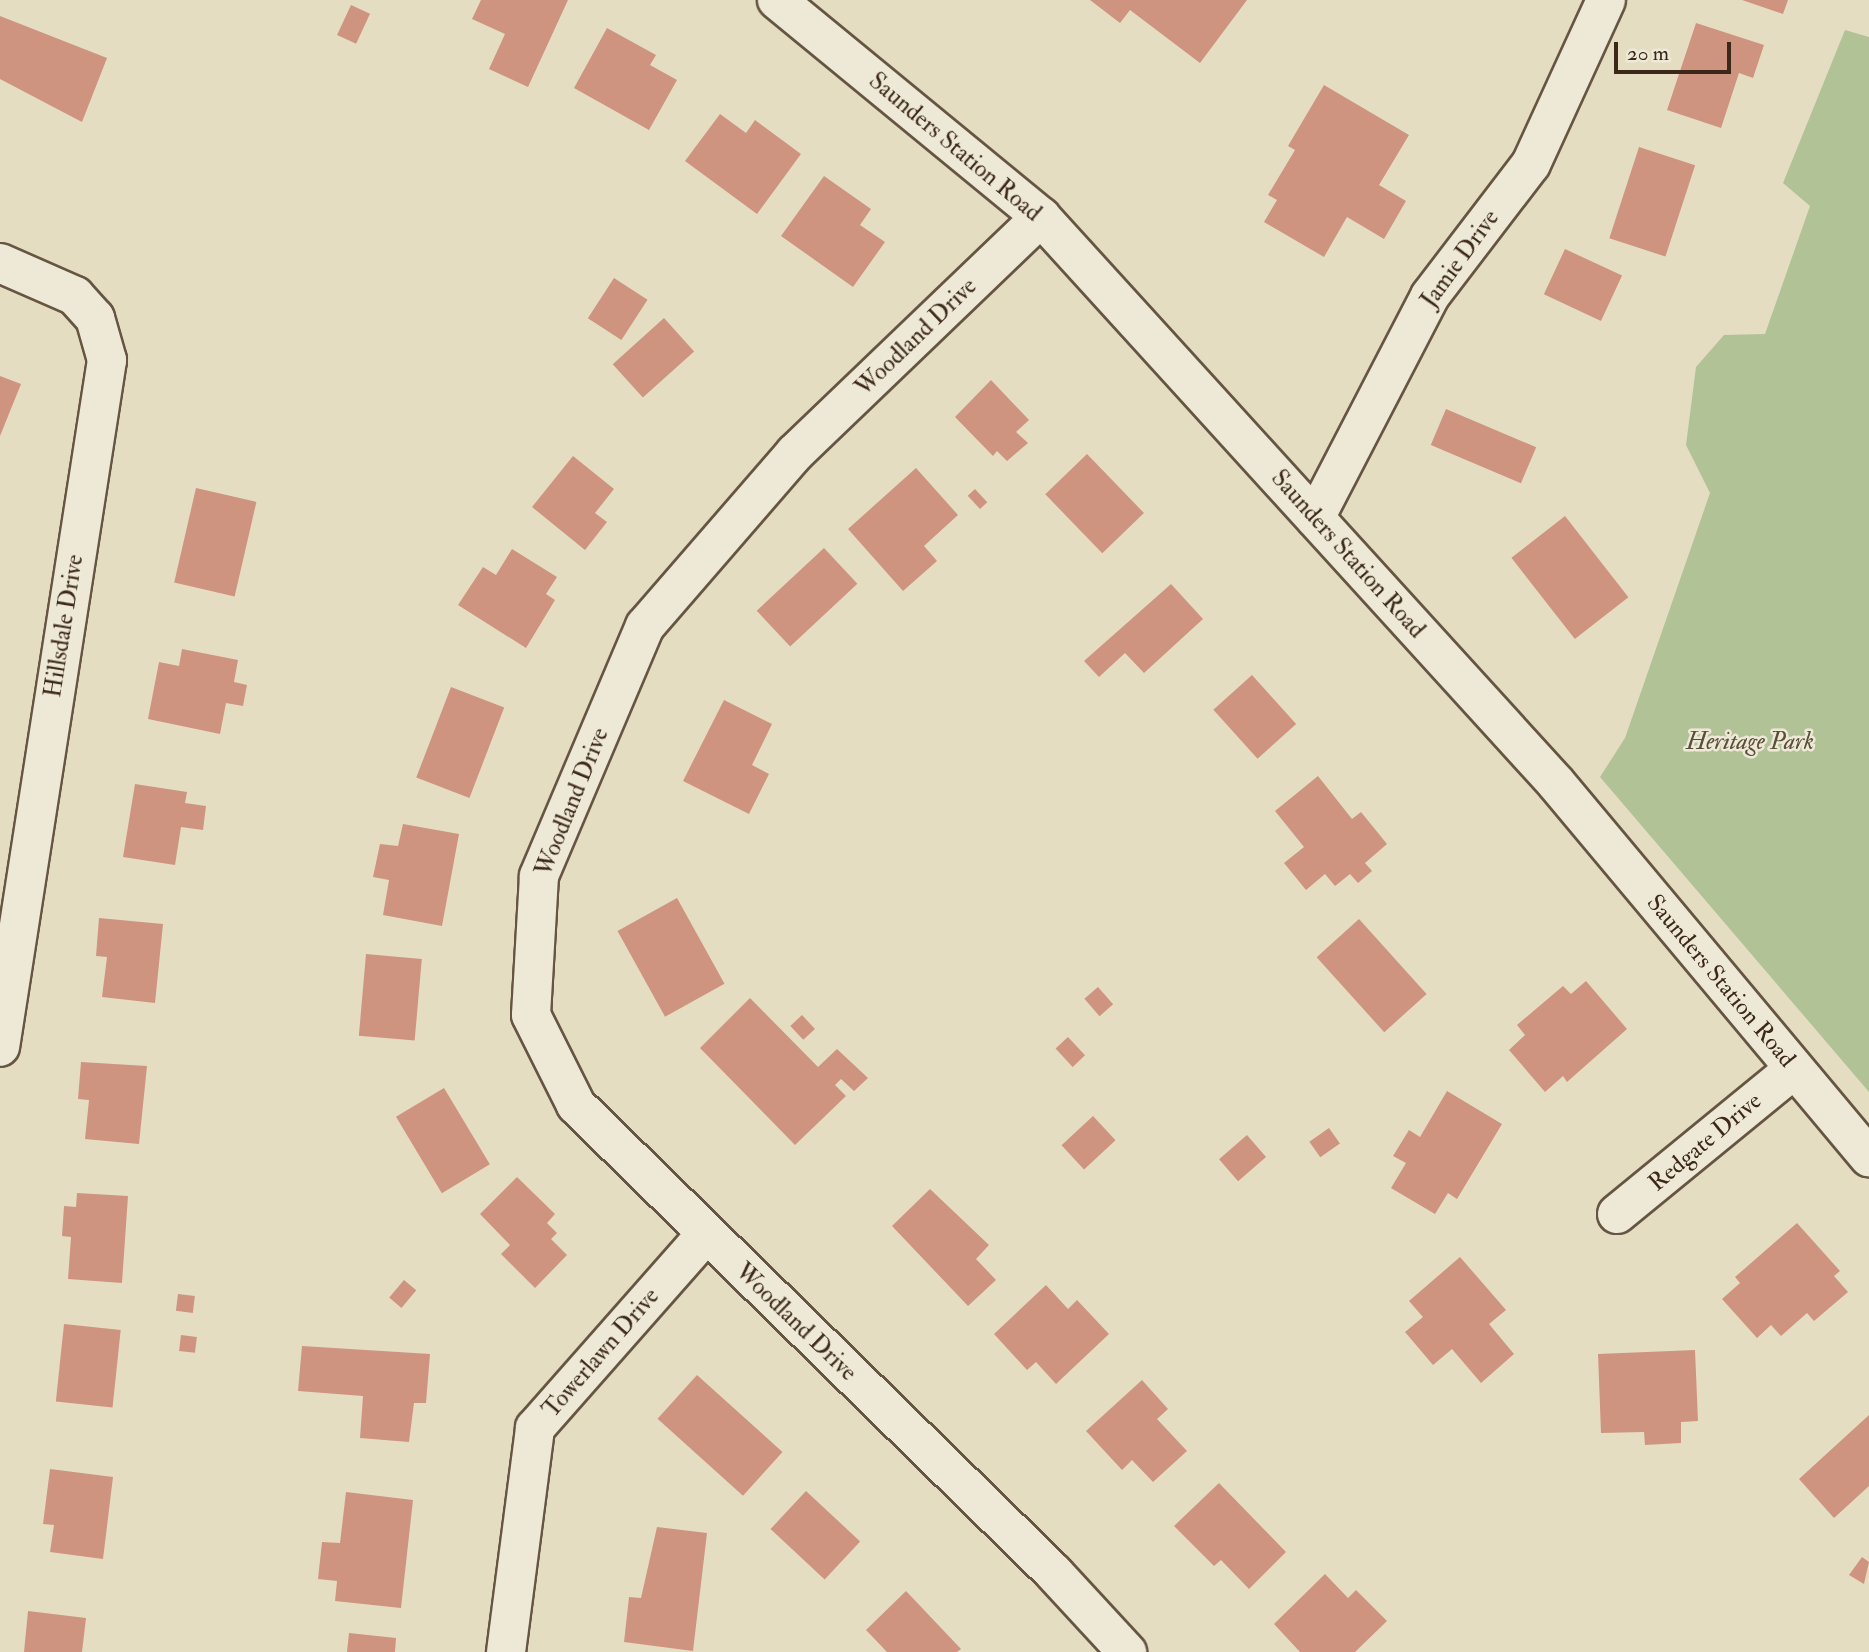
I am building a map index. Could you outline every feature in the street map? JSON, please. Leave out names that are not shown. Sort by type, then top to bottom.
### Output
[{"type":"street","name":"Saunders Station Road","points":[[777,0],[1041,217],[1556,783],[1869,1157]]},
{"type":"street","name":"Jamie Drive","points":[[1315,518],[1430,296],[1531,164],[1606,0]]},
{"type":"street","name":"Woodland Drive","points":[[1041,217],[796,453],[645,625],[539,876],[531,1015],[576,1105],[1054,1573],[1127,1652]]},
{"type":"street","name":"Hillsdale Drive","points":[[0,263],[75,296],[95,318],[107,360],[0,1047]]},
{"type":"street","name":"Redgate Drive","points":[[1617,1214],[1794,1069]]},
{"type":"street","name":"Towerlawn Drive","points":[[506,1652],[535,1428],[705,1234]]},
{"type":"green space","name":"Heritage Park","points":[[1845,30],[1869,37],[1869,1092],[1600,777],[1625,738],[1710,493],[1686,445],[1696,367],[1724,335],[1765,334],[1810,206],[1783,183]]},
{"type":"building","points":[[481,0],[568,0],[528,87],[489,69],[505,34],[472,19]]},
{"type":"building","points":[[1090,0],[1247,0],[1200,63],[1130,10],[1120,23]]},
{"type":"building","points":[[1742,0],[1788,0],[1783,14]]},
{"type":"building","points":[[351,5],[370,14],[356,44],[337,35]]},
{"type":"building","points":[[0,16],[107,58],[82,122],[0,79]]},
{"type":"building","points":[[1696,23],[1764,45],[1753,78],[1739,73],[1721,128],[1667,110]]},
{"type":"building","points":[[607,28],[656,55],[650,65],[677,80],[649,130],[574,88]]},
{"type":"building","points":[[1324,85],[1409,135],[1379,185],[1406,201],[1384,239],[1347,217],[1324,257],[1264,222],[1277,200],[1268,195],[1295,150],[1288,146]]},
{"type":"building","points":[[720,114],[746,133],[755,120],[801,154],[757,214],[685,161]]},
{"type":"building","points":[[1639,147],[1695,165],[1665,257],[1609,238]]},
{"type":"building","points":[[824,176],[871,209],[860,225],[885,242],[853,287],[781,236]]},
{"type":"building","points":[[1565,249],[1622,276],[1601,321],[1544,294]]},
{"type":"building","points":[[614,278],[648,300],[621,340],[588,318]]},
{"type":"building","points":[[664,318],[694,351],[643,398],[613,364]]},
{"type":"building","points":[[0,376],[21,384],[0,436]]},
{"type":"building","points":[[991,380],[1029,420],[1016,432],[1028,443],[1007,461],[997,451],[993,456],[955,417]]},
{"type":"building","points":[[1446,409],[1536,447],[1521,483],[1431,445]]},
{"type":"building","points":[[1087,454],[1144,513],[1102,553],[1045,494]]},
{"type":"building","points":[[573,456],[614,489],[595,513],[607,522],[585,550],[532,507]]},
{"type":"building","points":[[916,468],[958,515],[924,546],[937,561],[903,591],[848,529]]},
{"type":"building","points":[[196,488],[256,502],[235,596],[174,583]]},
{"type":"building","points":[[975,489],[987,502],[980,509],[968,496]]},
{"type":"building","points":[[1565,516],[1628,597],[1575,639],[1511,558]]},
{"type":"building","points":[[824,548],[857,584],[790,647],[757,611]]},
{"type":"building","points":[[512,549],[557,577],[546,594],[555,600],[526,648],[458,605],[483,567],[496,575]]},
{"type":"building","points":[[1171,584],[1203,619],[1144,673],[1125,653],[1099,677],[1084,661]]},
{"type":"building","points":[[182,649],[238,660],[234,682],[247,685],[243,706],[226,703],[220,734],[148,719],[159,662],[179,666]]},
{"type":"building","points":[[1252,675],[1296,724],[1258,759],[1213,710]]},
{"type":"building","points":[[451,687],[504,707],[469,798],[416,778]]},
{"type":"building","points":[[724,700],[772,724],[752,765],[769,774],[749,814],[683,781]]},
{"type":"building","points":[[1318,776],[1352,819],[1361,812],[1387,844],[1365,863],[1372,871],[1358,883],[1350,874],[1335,886],[1325,874],[1306,890],[1284,863],[1304,847],[1275,811]]},
{"type":"building","points":[[135,784],[187,792],[185,803],[206,806],[203,830],[181,827],[175,865],[123,857]]},
{"type":"building","points":[[403,824],[459,834],[442,926],[383,915],[389,880],[373,877],[380,844],[398,846]]},
{"type":"building","points":[[677,898],[725,984],[665,1017],[618,931]]},
{"type":"building","points":[[99,918],[163,924],[155,1003],[102,997],[107,957],[96,956]]},
{"type":"building","points":[[1359,919],[1427,994],[1384,1032],[1317,957]]},
{"type":"building","points":[[366,954],[422,959],[415,1041],[359,1036]]},
{"type":"building","points":[[1586,981],[1627,1029],[1567,1082],[1563,1076],[1545,1092],[1509,1050],[1525,1035],[1517,1025],[1563,986],[1571,994]]},
{"type":"building","points":[[1098,987],[1113,1004],[1100,1016],[1084,999]]},
{"type":"building","points":[[750,998],[818,1067],[837,1049],[868,1078],[854,1091],[841,1079],[835,1085],[846,1096],[795,1145],[700,1048]]},
{"type":"building","points":[[802,1015],[815,1029],[803,1040],[790,1026]]},
{"type":"building","points":[[1068,1037],[1085,1055],[1073,1067],[1056,1049]]},
{"type":"building","points":[[81,1062],[147,1066],[139,1144],[85,1139],[89,1100],[78,1099]]},
{"type":"building","points":[[444,1088],[490,1164],[442,1193],[396,1117]]},
{"type":"building","points":[[1447,1091],[1502,1124],[1457,1199],[1448,1193],[1435,1214],[1391,1188],[1406,1163],[1393,1156],[1409,1130],[1420,1137]]},
{"type":"building","points":[[1093,1116],[1116,1140],[1084,1169],[1062,1145]]},
{"type":"building","points":[[1329,1128],[1340,1144],[1320,1157],[1309,1142]]},
{"type":"building","points":[[1247,1135],[1266,1157],[1238,1181],[1219,1159]]},
{"type":"building","points":[[517,1177],[555,1214],[547,1223],[557,1233],[551,1239],[567,1255],[535,1288],[501,1254],[510,1245],[480,1214]]},
{"type":"building","points":[[930,1189],[989,1245],[976,1259],[996,1280],[968,1306],[892,1226]]},
{"type":"building","points":[[77,1193],[128,1196],[122,1283],[68,1279],[71,1237],[62,1236],[64,1206],[76,1207]]},
{"type":"building","points":[[1797,1223],[1840,1271],[1834,1276],[1848,1292],[1814,1321],[1807,1313],[1781,1336],[1771,1325],[1757,1338],[1722,1299],[1740,1283],[1735,1277]]},
{"type":"building","points":[[1460,1257],[1506,1310],[1489,1324],[1514,1354],[1481,1383],[1452,1349],[1433,1365],[1405,1332],[1423,1317],[1409,1301]]},
{"type":"building","points":[[404,1280],[416,1290],[401,1308],[389,1298]]},
{"type":"building","points":[[1046,1285],[1068,1309],[1077,1300],[1109,1334],[1056,1384],[1036,1362],[1027,1370],[994,1334]]},
{"type":"building","points":[[178,1294],[195,1296],[193,1313],[176,1311]]},
{"type":"building","points":[[64,1324],[121,1330],[113,1408],[56,1402]]},
{"type":"building","points":[[181,1335],[197,1337],[195,1353],[179,1351]]},
{"type":"building","points":[[302,1346],[430,1354],[426,1403],[414,1403],[409,1442],[360,1438],[363,1396],[298,1391]]},
{"type":"building","points":[[1695,1350],[1698,1421],[1681,1422],[1681,1443],[1645,1445],[1644,1432],[1601,1433],[1598,1354]]},
{"type":"building","points":[[697,1375],[782,1452],[743,1496],[658,1419]]},
{"type":"building","points":[[1142,1380],[1168,1409],[1157,1419],[1187,1451],[1153,1482],[1132,1460],[1122,1470],[1086,1431]]},
{"type":"building","points":[[1869,1415],[1869,1486],[1834,1518],[1799,1479]]},
{"type":"building","points":[[50,1469],[113,1477],[103,1559],[50,1552],[54,1525],[43,1524]]},
{"type":"building","points":[[1219,1483],[1286,1552],[1249,1589],[1221,1560],[1214,1566],[1174,1526]]},
{"type":"building","points":[[806,1491],[860,1541],[825,1579],[771,1529]]},
{"type":"building","points":[[346,1492],[413,1500],[401,1608],[335,1601],[337,1581],[318,1579],[322,1542],[340,1543]]},
{"type":"building","points":[[657,1527],[707,1533],[693,1651],[624,1642],[629,1597],[641,1598]]},
{"type":"building","points":[[1862,1557],[1869,1562],[1864,1584],[1849,1575]]},
{"type":"building","points":[[1325,1574],[1348,1598],[1356,1590],[1387,1621],[1355,1652],[1300,1652],[1274,1624]]},
{"type":"building","points":[[906,1591],[961,1649],[957,1652],[887,1652],[866,1630]]},
{"type":"building","points":[[28,1611],[86,1618],[82,1652],[24,1652]]},
{"type":"building","points":[[349,1633],[396,1638],[395,1652],[347,1652]]}]
